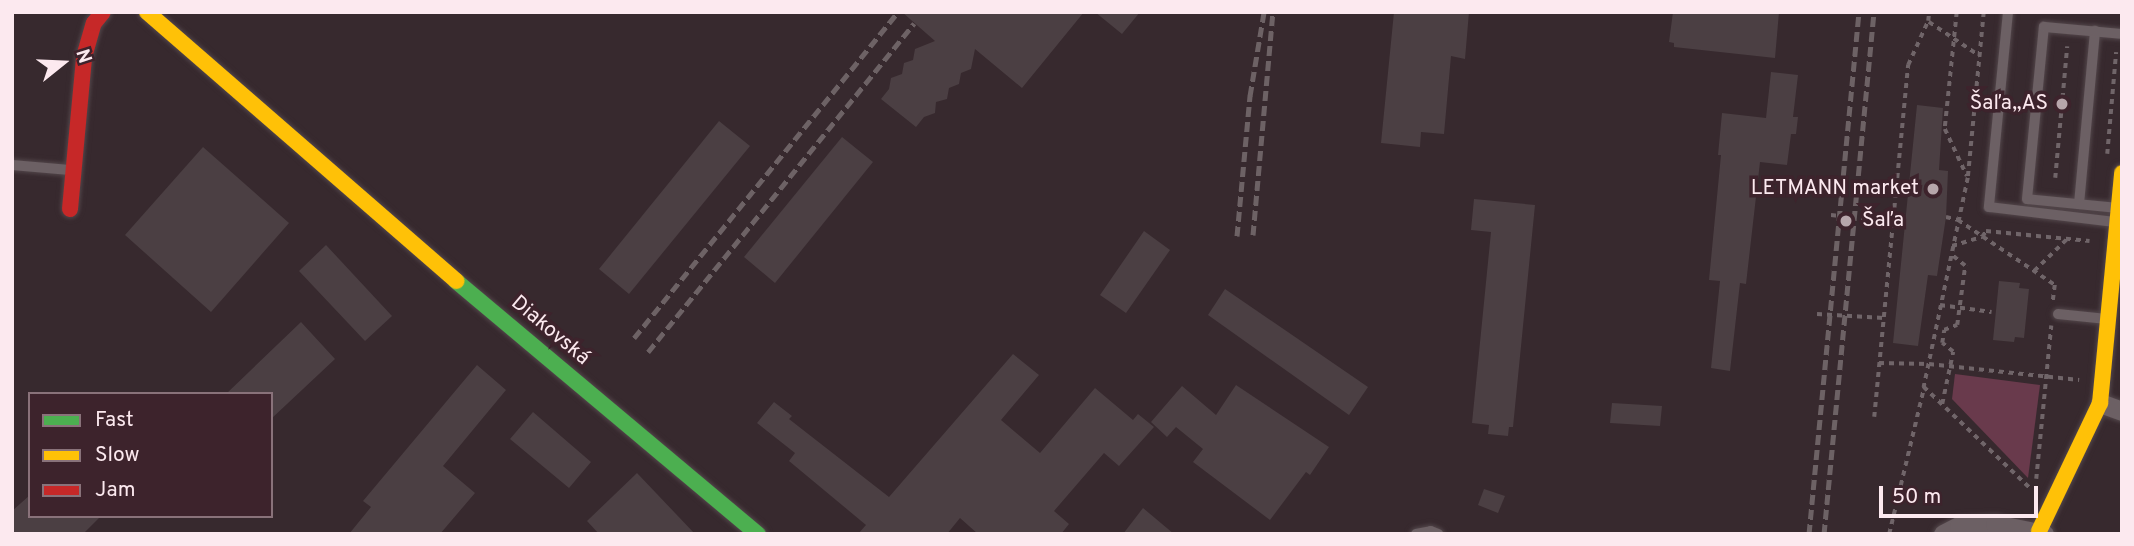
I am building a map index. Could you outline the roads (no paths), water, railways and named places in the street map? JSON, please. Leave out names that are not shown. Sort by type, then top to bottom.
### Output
[{"type":"street","points":[[71,209],[84,57],[94,23],[103,12]]},
{"type":"street","name":"Diakovská","points":[[147,12],[318,157],[449,275],[758,534]]},
{"type":"street","points":[[1943,534],[1959,526],[1994,524],[2042,533],[2100,403],[2122,173]]},
{"type":"street","points":[[2100,403],[2122,411]]},
{"type":"lane","points":[[2008,12],[1989,207],[2118,215]]},
{"type":"lane","points":[[2118,215],[2079,204],[2027,199],[2044,26],[2122,34]]},
{"type":"lane","points":[[2079,204],[2095,32]]},
{"type":"lane","points":[[12,165],[74,170]]},
{"type":"lane","points":[[2055,312],[2108,318]]},
{"type":"lane","points":[[1416,534],[1431,531],[1438,534]]},
{"type":"railway","points":[[634,338],[898,12]]},
{"type":"railway","points":[[1237,236],[1250,96],[1264,12]]},
{"type":"railway","points":[[1253,235],[1273,12]]},
{"type":"railway","points":[[1809,534],[1859,12]]},
{"type":"railway","points":[[1824,534],[1874,12]]},
{"type":"railway","points":[[648,352],[914,23]]},
{"type":"place","name":"Šaľa,,AS","points":[[2062,104]]},
{"type":"place","name":"LETMANN market","points":[[1933,189]]},
{"type":"place","name":"Šaľa","points":[[1846,221]]}]
